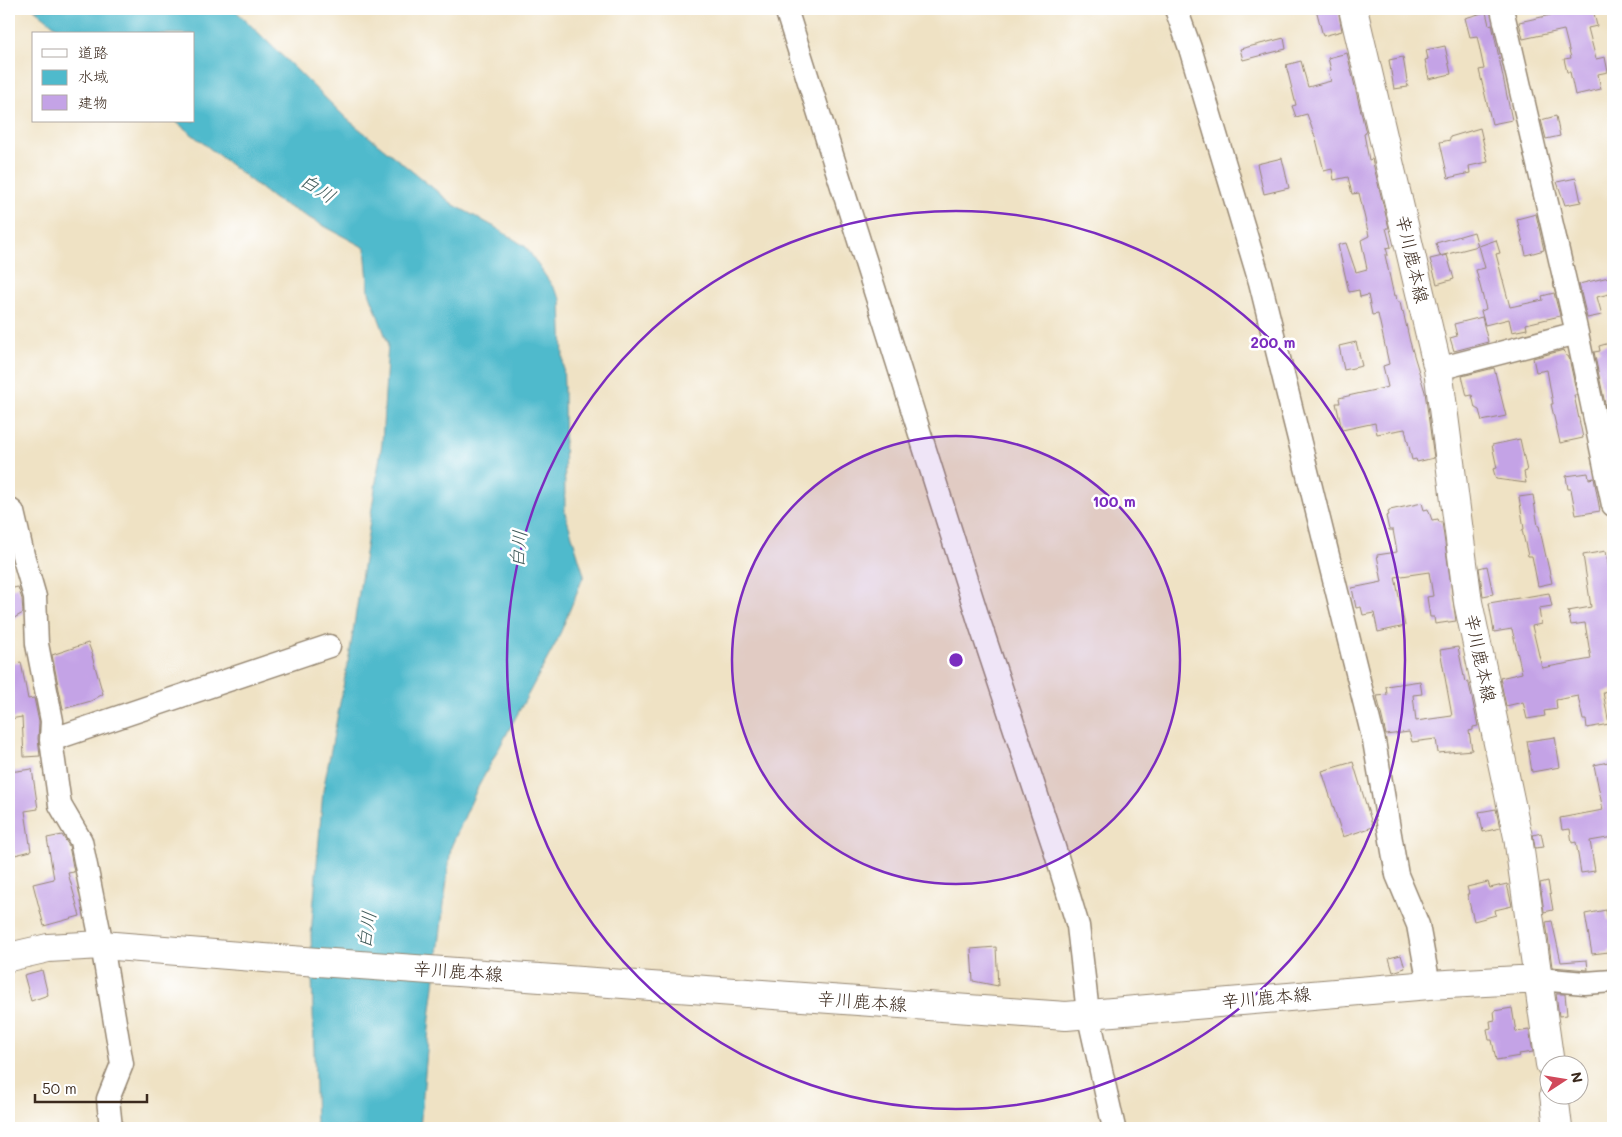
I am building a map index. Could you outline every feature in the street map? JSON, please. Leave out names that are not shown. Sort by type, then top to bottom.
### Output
[{"type":"main road","name":"辛川鹿本線","points":[[9,957],[48,948],[102,945],[1066,1016],[1428,985],[1539,979],[1518,837],[1468,602],[1438,369],[1352,9]]},
{"type":"main road","points":[[1539,979],[1549,1054]]},
{"type":"main road","points":[[1555,1104],[1558,1128]]},
{"type":"street","points":[[786,9],[976,611],[1078,926],[1088,1013],[1114,1128]]},
{"type":"street","points":[[1176,9],[1193,57],[1262,292],[1374,741],[1397,875],[1418,925],[1428,985]]},
{"type":"street","points":[[1502,9],[1577,333],[1613,505]]},
{"type":"street","points":[[1438,369],[1577,333]]},
{"type":"street","points":[[9,509],[13,512],[35,597],[37,644],[52,721],[51,740],[60,805],[81,841],[102,945],[122,1064],[108,1099],[111,1128]]},
{"type":"street","points":[[51,740],[329,646]]},
{"type":"street","points":[[1539,979],[1585,983],[1613,981]]},
{"type":"water","name":"白川","points":[[34,9],[234,9],[347,119],[454,205],[493,226],[526,247],[561,299],[565,513],[584,575],[557,641],[477,789],[451,847],[430,1018],[420,1128],[316,1128],[311,935],[323,791],[350,651],[382,443],[388,343],[369,292],[365,248],[274,199],[176,122],[195,122],[195,32],[63,32]]},
{"type":"building","points":[[1316,9],[1338,9],[1342,31],[1323,36]]},
{"type":"building","points":[[1578,9],[1593,9],[1597,26],[1588,28],[1596,59],[1605,57],[1608,72],[1598,74],[1601,89],[1575,95],[1570,72],[1567,72],[1564,59],[1571,58],[1564,30],[1523,39],[1519,22]]},
{"type":"building","points":[[1486,12],[1489,25],[1492,24],[1512,120],[1492,124],[1479,70],[1484,69],[1477,36],[1470,37],[1465,18]]},
{"type":"building","points":[[1284,38],[1286,49],[1243,60],[1240,49]]},
{"type":"building","points":[[1445,46],[1451,74],[1429,79],[1425,60],[1428,59],[1426,50]]},
{"type":"building","points":[[1347,53],[1366,133],[1364,134],[1369,160],[1372,159],[1389,228],[1386,228],[1391,247],[1386,248],[1388,255],[1385,255],[1394,296],[1396,295],[1397,302],[1400,302],[1403,311],[1425,392],[1434,458],[1417,462],[1416,459],[1412,460],[1405,429],[1377,434],[1375,423],[1342,430],[1336,403],[1340,403],[1339,398],[1388,387],[1383,366],[1389,364],[1378,314],[1372,315],[1368,295],[1360,297],[1359,290],[1349,292],[1338,245],[1346,243],[1356,272],[1367,269],[1361,240],[1369,236],[1359,193],[1352,194],[1348,177],[1334,180],[1332,169],[1324,171],[1307,114],[1296,117],[1292,106],[1296,105],[1286,65],[1301,61],[1308,87],[1331,81],[1328,71],[1331,70],[1328,58]]},
{"type":"building","points":[[1403,57],[1408,87],[1394,89],[1389,60]]},
{"type":"building","points":[[1556,116],[1560,136],[1546,139],[1541,120]]},
{"type":"building","points":[[1480,128],[1488,162],[1469,166],[1470,173],[1448,178],[1440,142]]},
{"type":"building","points":[[1282,158],[1289,188],[1264,194],[1257,164]]},
{"type":"building","points":[[1576,178],[1581,202],[1565,205],[1557,182]]},
{"type":"building","points":[[1536,214],[1544,250],[1526,255],[1517,219]]},
{"type":"building","points":[[1474,232],[1478,246],[1440,256],[1436,243]]},
{"type":"building","points":[[1496,240],[1500,253],[1496,254],[1510,307],[1543,300],[1542,296],[1554,293],[1560,316],[1526,324],[1527,329],[1512,332],[1509,319],[1485,325],[1481,311],[1486,309],[1476,270],[1485,268],[1479,246]]},
{"type":"building","points":[[1447,255],[1454,279],[1437,284],[1430,259]]},
{"type":"building","points":[[1613,276],[1613,293],[1597,297],[1602,315],[1587,318],[1579,284]]},
{"type":"building","points":[[1482,317],[1488,342],[1454,351],[1450,338],[1457,336],[1454,324]]},
{"type":"building","points":[[1356,342],[1362,366],[1344,370],[1339,346]]},
{"type":"building","points":[[1613,342],[1613,418],[1608,418],[1594,352],[1600,351],[1599,346]]},
{"type":"building","points":[[1564,350],[1569,358],[1577,395],[1574,395],[1583,438],[1560,443],[1551,404],[1553,404],[1547,370],[1536,372],[1533,358]]},
{"type":"building","points":[[1494,368],[1506,416],[1482,421],[1479,410],[1475,408],[1472,395],[1467,396],[1462,376]]},
{"type":"building","points":[[1520,439],[1527,471],[1524,472],[1526,483],[1496,479],[1493,469],[1497,468],[1492,445]]},
{"type":"building","points":[[1588,473],[1589,479],[1594,478],[1600,511],[1576,515],[1571,489],[1568,489],[1566,476]]},
{"type":"building","points":[[1533,495],[1538,526],[1552,583],[1538,586],[1532,556],[1528,556],[1522,530],[1524,529],[1519,497]]},
{"type":"building","points":[[1422,503],[1424,510],[1428,509],[1432,520],[1438,519],[1439,522],[1442,522],[1456,621],[1435,624],[1434,617],[1430,617],[1427,597],[1433,596],[1429,572],[1395,577],[1405,626],[1378,632],[1374,613],[1363,615],[1361,607],[1356,608],[1352,588],[1382,582],[1377,555],[1397,552],[1393,530],[1389,530],[1386,516],[1389,515],[1388,512]]},
{"type":"building","points":[[1606,551],[1611,583],[1613,583],[1613,690],[1603,692],[1609,724],[1587,728],[1586,720],[1583,720],[1578,696],[1556,700],[1557,709],[1544,711],[1545,716],[1527,719],[1523,702],[1506,706],[1500,678],[1522,673],[1512,629],[1494,632],[1489,603],[1549,593],[1552,606],[1539,608],[1541,624],[1532,626],[1542,668],[1591,659],[1585,623],[1571,625],[1568,611],[1591,607],[1583,555]]},
{"type":"building","points":[[1487,566],[1493,594],[1483,596],[1479,568]]},
{"type":"building","points":[[18,587],[22,599],[23,613],[9,621],[9,589]]},
{"type":"building","points":[[88,643],[103,694],[91,701],[63,709],[52,655]]},
{"type":"building","points":[[1458,647],[1465,682],[1468,681],[1469,684],[1478,726],[1473,727],[1473,730],[1469,731],[1472,750],[1438,753],[1436,739],[1412,742],[1409,732],[1386,735],[1377,696],[1387,695],[1386,686],[1420,681],[1422,694],[1413,695],[1416,721],[1452,716],[1440,650]]},
{"type":"building","points":[[21,662],[28,699],[34,698],[39,722],[40,756],[24,757],[22,717],[10,719],[9,664]]},
{"type":"building","points":[[1555,737],[1560,767],[1532,772],[1527,741]]},
{"type":"building","points":[[1613,761],[1613,837],[1590,841],[1595,871],[1581,873],[1576,842],[1572,843],[1570,829],[1562,830],[1560,818],[1603,810],[1594,765]]},
{"type":"building","points":[[1353,762],[1373,827],[1343,837],[1322,771]]},
{"type":"building","points":[[32,769],[38,809],[25,811],[31,851],[15,855],[9,829],[9,772]]},
{"type":"building","points":[[1496,809],[1500,828],[1483,832],[1479,812]]},
{"type":"building","points":[[1541,833],[1544,847],[1535,848],[1533,835]]},
{"type":"building","points":[[62,835],[69,846],[74,872],[68,873],[80,916],[44,926],[33,884],[54,879],[47,838]]},
{"type":"building","points":[[1548,881],[1553,910],[1544,912],[1540,883]]},
{"type":"building","points":[[1488,882],[1490,888],[1507,884],[1512,906],[1495,910],[1496,915],[1474,921],[1467,887]]},
{"type":"building","points":[[1606,910],[1608,920],[1613,921],[1613,949],[1609,950],[1609,952],[1592,954],[1585,914]]},
{"type":"building","points":[[1552,921],[1561,962],[1587,960],[1588,970],[1552,967],[1546,922]]},
{"type":"building","points":[[996,947],[998,986],[973,981],[971,949]]},
{"type":"building","points":[[1401,955],[1405,968],[1393,972],[1389,958]]},
{"type":"building","points":[[42,970],[48,995],[31,1001],[24,975]]},
{"type":"building","points":[[1556,994],[1565,994],[1567,1015],[1559,1016]]},
{"type":"building","points":[[1512,1008],[1516,1032],[1529,1030],[1533,1052],[1496,1060],[1492,1040],[1489,1040],[1487,1029],[1491,1028],[1490,1021],[1495,1020],[1494,1011]]}]
